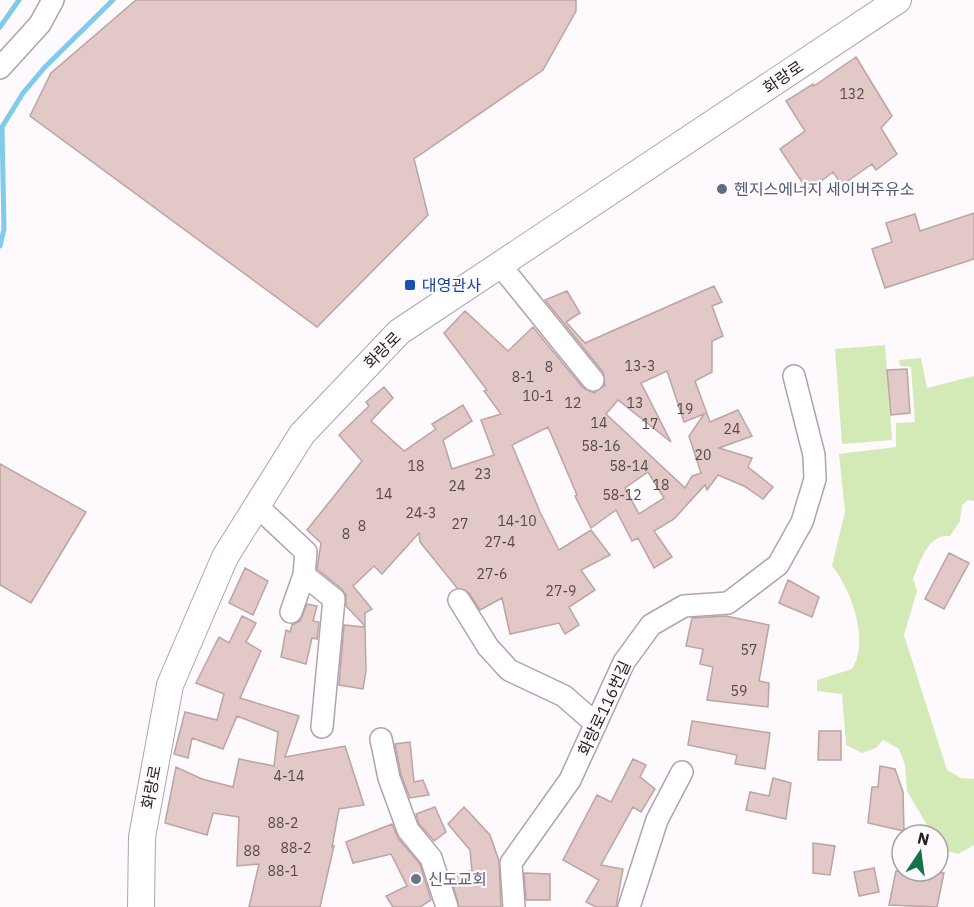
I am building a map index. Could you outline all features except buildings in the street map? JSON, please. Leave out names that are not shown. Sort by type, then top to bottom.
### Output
[{"type":"main road","name":"화랑로","points":[[141,907],[142,837],[170,685],[225,557],[302,434],[399,332],[898,0]]},
{"type":"street","points":[[0,68],[40,24],[53,0]]},
{"type":"street","points":[[500,265],[593,380]]},
{"type":"street","name":"화랑로116번길","points":[[514,907],[511,863],[570,780],[624,662],[651,625],[684,606],[728,603],[778,566],[802,522],[815,479],[814,455],[794,376]]},
{"type":"street","points":[[257,506],[306,552],[304,575],[291,612]]},
{"type":"street","points":[[304,575],[334,599],[322,727]]},
{"type":"street","points":[[459,600],[488,647],[510,669],[564,696],[596,724]]},
{"type":"street","points":[[381,739],[389,778],[408,830],[431,858],[447,907]]},
{"type":"street","points":[[629,907],[657,820],[682,772]]},
{"type":"green space","points":[[885,345],[892,440],[842,444],[835,349]]},
{"type":"green space","points":[[921,358],[927,388],[974,376],[974,501],[968,500],[962,505],[960,521],[950,536],[936,539],[926,550],[913,578],[917,591],[904,635],[947,770],[961,778],[974,779],[974,845],[958,854],[950,852],[950,823],[926,823],[907,791],[905,765],[899,749],[883,740],[876,748],[862,753],[846,745],[842,694],[817,691],[817,680],[852,669],[859,644],[856,615],[846,588],[832,566],[845,512],[839,454],[896,447],[896,423],[915,422],[911,367],[900,366],[899,360]]},
{"type":"waterway","points":[[0,27],[19,0]]},
{"type":"waterway","points":[[0,246],[4,229],[2,127],[23,93],[45,67],[113,0]]},
{"type":"place","name":"헨지스에너지 세이버주유소","points":[[722,189]]},
{"type":"place","name":"대영관사","points":[[410,285]]},
{"type":"place","name":"신도교회","points":[[416,879]]}]
